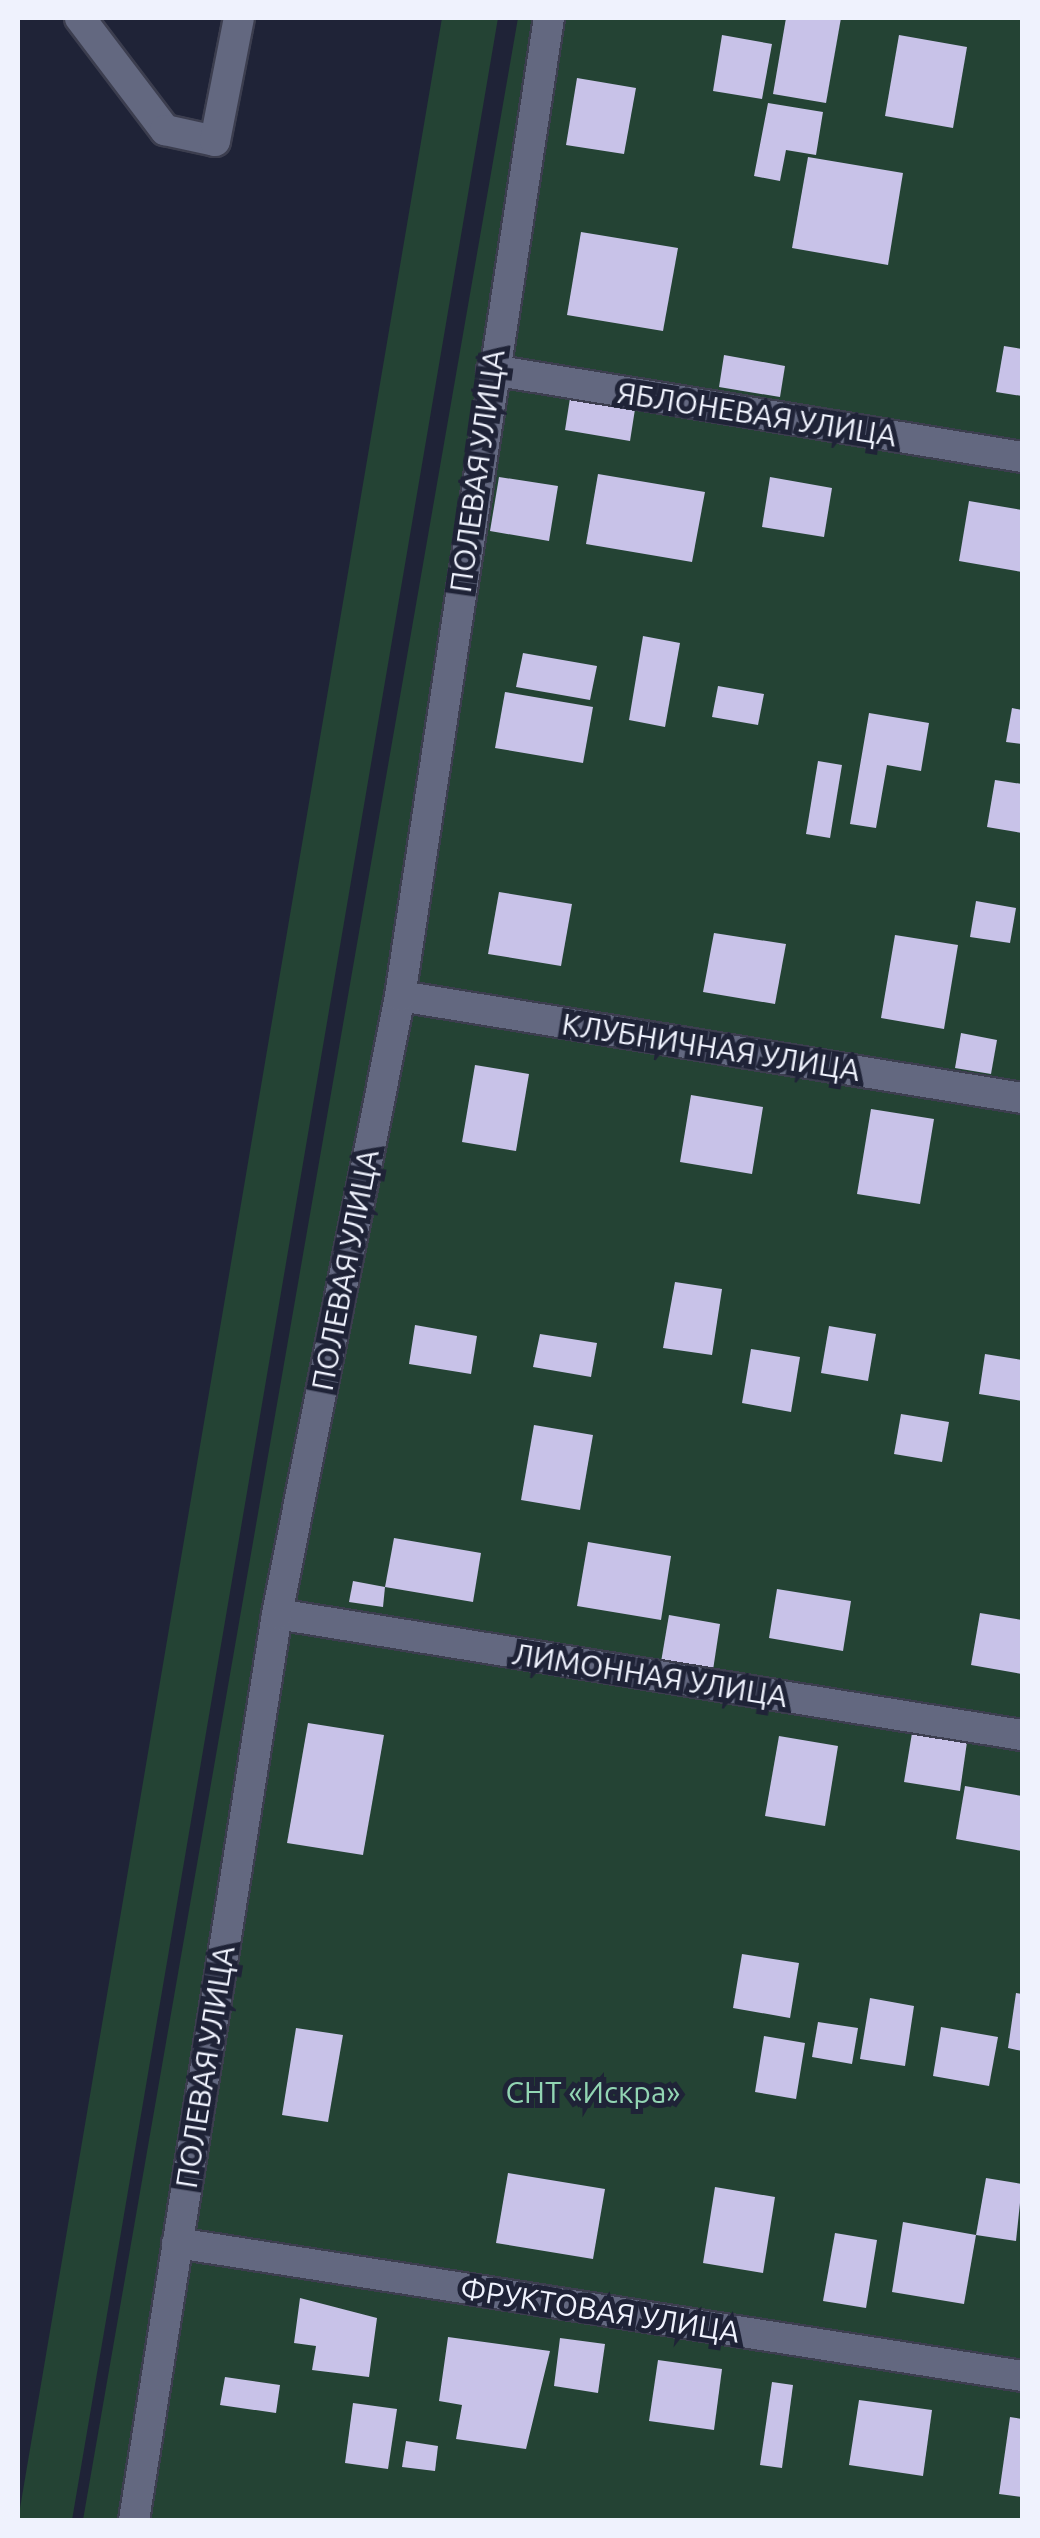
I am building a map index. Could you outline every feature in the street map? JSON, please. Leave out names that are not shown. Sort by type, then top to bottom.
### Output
[{"type":"street","points":[[80,18],[164,130],[215,141],[240,18]]},
{"type":"street","name":"ПОЛЕВАЯ УЛИЦА","points":[[134,2520],[276,1614],[400,996],[548,18]]},
{"type":"street","name":"ЯБЛОНЕВАЯ УЛИЦА","points":[[492,370],[1022,457]]},
{"type":"street","name":"КЛУБНИЧНАЯ УЛИЦА","points":[[400,996],[1022,1098]]},
{"type":"street","name":"ЛИМОННАЯ УЛИЦА","points":[[276,1614],[1022,1735]]},
{"type":"street","name":"ФРУКТОВАЯ УЛИЦА","points":[[177,2243],[1022,2376]]},
{"type":"green space","points":[[442,18],[498,18],[72,2520],[18,2520]]},
{"type":"green space","name":"СНТ «Искра»","points":[[518,18],[1022,18],[1022,2520],[83,2520]]},
{"type":"building","points":[[786,18],[841,18],[826,103],[773,94]]},
{"type":"building","points":[[722,35],[772,44],[762,99],[713,91]]},
{"type":"building","points":[[899,35],[967,47],[953,128],[885,116]]},
{"type":"building","points":[[577,78],[636,88],[624,154],[566,145]]},
{"type":"building","points":[[768,103],[823,112],[816,155],[786,150],[780,181],[754,176]]},
{"type":"building","points":[[808,157],[903,173],[888,265],[792,248]]},
{"type":"building","points":[[581,232],[678,248],[663,331],[567,315]]},
{"type":"building","points":[[1004,346],[1022,349],[1022,396],[996,392]]},
{"type":"building","points":[[724,355],[785,366],[780,397],[719,387]]},
{"type":"building","points":[[570,398],[635,409],[630,441],[565,430]]},
{"type":"building","points":[[598,474],[705,492],[692,562],[586,544]]},
{"type":"building","points":[[499,477],[558,486],[549,541],[490,531]]},
{"type":"building","points":[[770,477],[832,488],[824,537],[762,527]]},
{"type":"building","points":[[969,501],[1022,510],[1022,572],[959,561]]},
{"type":"building","points":[[643,636],[680,643],[665,727],[629,720]]},
{"type":"building","points":[[523,653],[597,666],[590,700],[516,687]]},
{"type":"building","points":[[718,686],[764,694],[758,725],[712,717]]},
{"type":"building","points":[[505,692],[593,707],[583,763],[495,748]]},
{"type":"building","points":[[1012,708],[1022,710],[1022,744],[1006,742]]},
{"type":"building","points":[[869,713],[929,723],[921,771],[887,765],[876,828],[850,824]]},
{"type":"building","points":[[818,761],[842,765],[830,838],[806,834]]},
{"type":"building","points":[[995,780],[1022,784],[1022,833],[987,827]]},
{"type":"building","points":[[499,892],[572,904],[561,966],[488,954]]},
{"type":"building","points":[[976,901],[1016,908],[1010,943],[970,937]]},
{"type":"building","points":[[714,933],[786,944],[775,1004],[703,992]]},
{"type":"building","points":[[895,935],[958,945],[944,1029],[881,1018]]},
{"type":"building","points":[[961,1033],[997,1040],[991,1074],[955,1068]]},
{"type":"building","points":[[475,1065],[529,1074],[516,1151],[462,1142]]},
{"type":"building","points":[[691,1095],[763,1107],[752,1174],[680,1162]]},
{"type":"building","points":[[871,1109],[934,1119],[920,1204],[857,1194]]},
{"type":"building","points":[[675,1282],[722,1289],[712,1355],[663,1348]]},
{"type":"building","points":[[415,1325],[477,1336],[471,1374],[409,1364]]},
{"type":"building","points":[[829,1326],[876,1334],[868,1381],[821,1373]]},
{"type":"building","points":[[540,1334],[597,1343],[591,1377],[533,1367]]},
{"type":"building","points":[[751,1349],[800,1357],[791,1412],[742,1403]]},
{"type":"building","points":[[985,1354],[1022,1360],[1022,1401],[979,1394]]},
{"type":"building","points":[[901,1414],[949,1422],[942,1462],[894,1454]]},
{"type":"building","points":[[534,1425],[593,1435],[580,1510],[521,1500]]},
{"type":"building","points":[[394,1538],[481,1553],[473,1602],[385,1587]]},
{"type":"building","points":[[588,1542],[671,1556],[661,1620],[577,1606]]},
{"type":"building","points":[[353,1581],[385,1587],[383,1607],[349,1602]]},
{"type":"building","points":[[777,1589],[851,1601],[843,1651],[769,1638]]},
{"type":"building","points":[[980,1613],[1022,1620],[1022,1674],[971,1665]]},
{"type":"building","points":[[669,1615],[720,1624],[713,1670],[661,1662]]},
{"type":"building","points":[[308,1723],[384,1735],[363,1855],[287,1843]]},
{"type":"building","points":[[912,1733],[967,1742],[960,1791],[904,1782]]},
{"type":"building","points":[[779,1736],[838,1746],[825,1826],[765,1816]]},
{"type":"building","points":[[965,1786],[1022,1796],[1022,1851],[956,1839]]},
{"type":"building","points":[[742,1954],[799,1963],[790,2018],[733,2008]]},
{"type":"building","points":[[1016,1993],[1022,1994],[1022,2051],[1008,2048]]},
{"type":"building","points":[[870,1998],[914,2006],[905,2066],[860,2059]]},
{"type":"building","points":[[818,2022],[858,2028],[852,2064],[812,2057]]},
{"type":"building","points":[[941,2027],[998,2037],[989,2086],[933,2076]]},
{"type":"building","points":[[296,2028],[343,2035],[328,2122],[282,2115]]},
{"type":"building","points":[[764,2036],[805,2043],[796,2099],[755,2092]]},
{"type":"building","points":[[508,2173],[605,2189],[593,2259],[496,2243]]},
{"type":"building","points":[[986,2178],[1022,2184],[1016,2241],[976,2235]]},
{"type":"building","points":[[715,2187],[775,2197],[763,2273],[703,2263]]},
{"type":"building","points":[[903,2222],[976,2235],[964,2304],[892,2292]]},
{"type":"building","points":[[835,2233],[877,2240],[866,2308],[823,2301]]},
{"type":"building","points":[[300,2298],[377,2318],[369,2377],[312,2370],[316,2346],[294,2343]]},
{"type":"building","points":[[448,2337],[550,2351],[526,2449],[456,2439],[462,2405],[439,2401]]},
{"type":"building","points":[[560,2338],[605,2344],[598,2393],[554,2386]]},
{"type":"building","points":[[658,2360],[722,2369],[714,2430],[649,2421]]},
{"type":"building","points":[[225,2377],[280,2385],[276,2413],[220,2405]]},
{"type":"building","points":[[772,2382],[793,2385],[782,2468],[760,2465]]},
{"type":"building","points":[[859,2400],[932,2410],[923,2476],[849,2465]]},
{"type":"building","points":[[353,2403],[397,2409],[388,2469],[345,2463]]},
{"type":"building","points":[[1010,2417],[1022,2419],[1022,2497],[999,2494]]},
{"type":"building","points":[[406,2441],[438,2446],[435,2471],[402,2467]]}]
